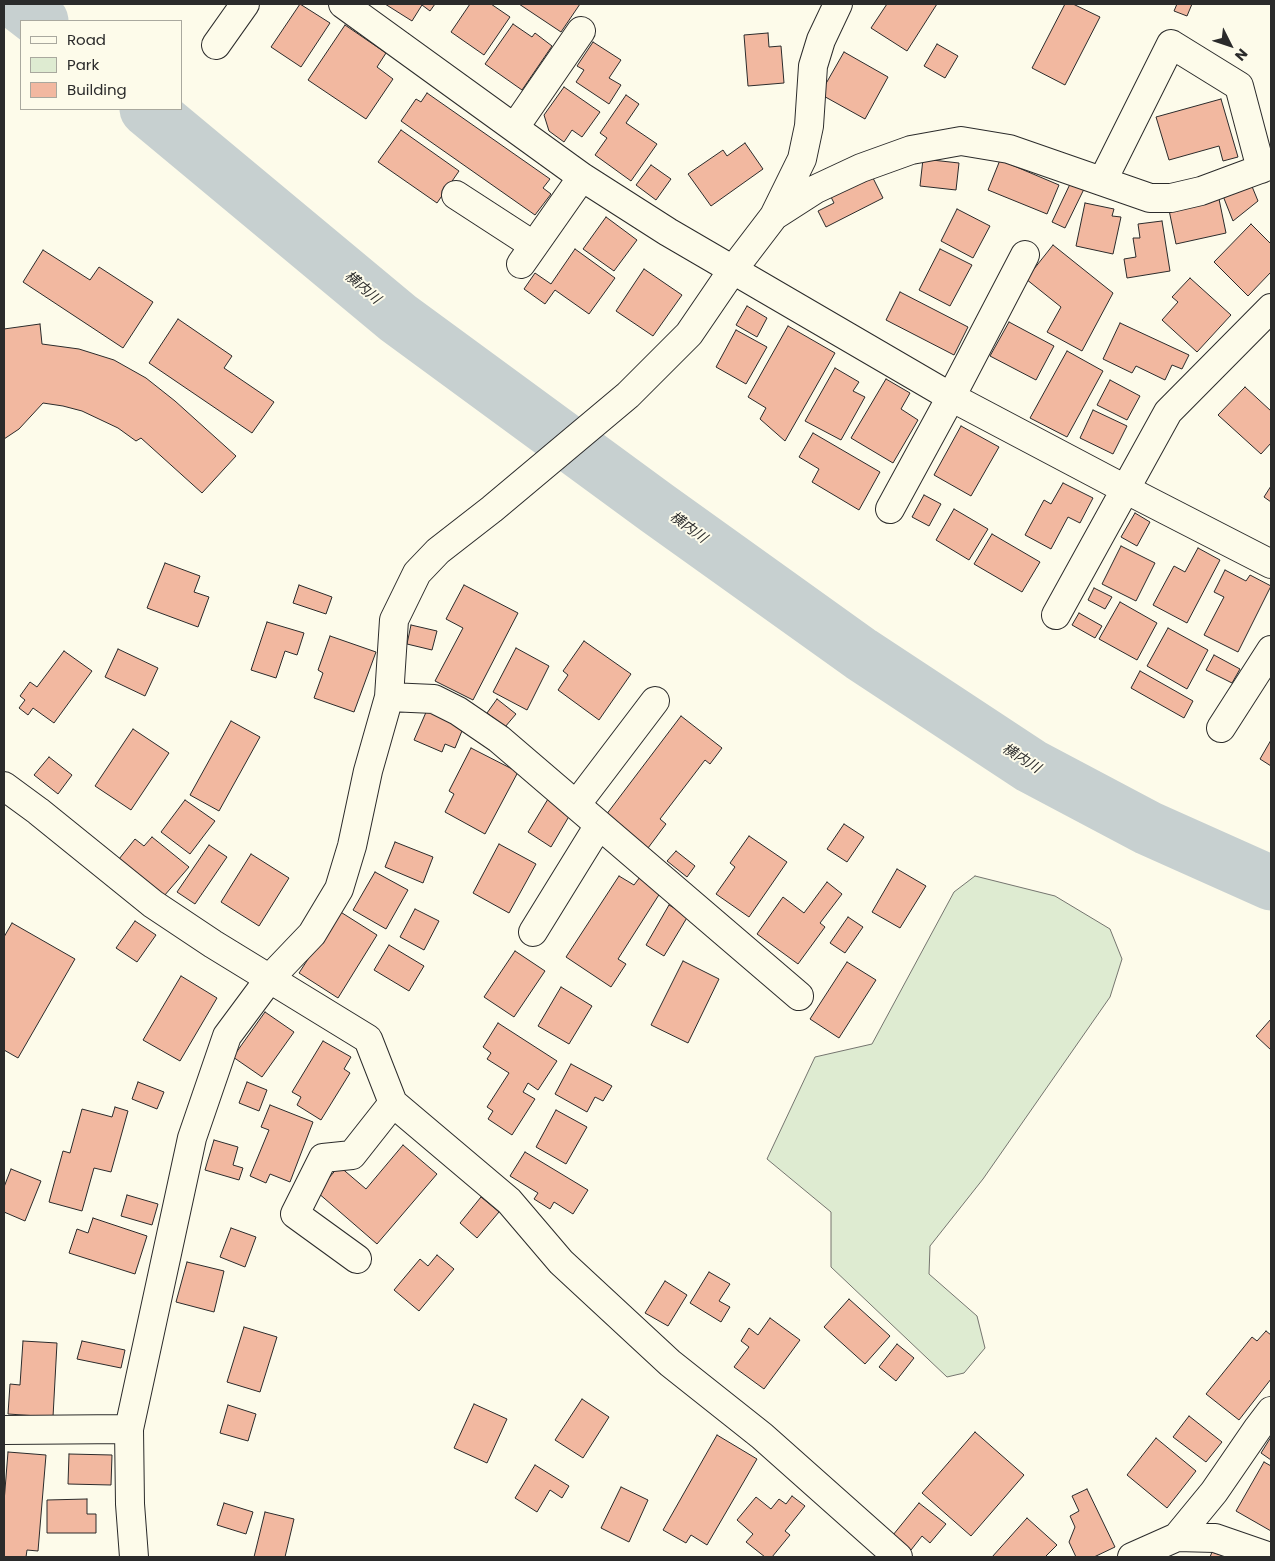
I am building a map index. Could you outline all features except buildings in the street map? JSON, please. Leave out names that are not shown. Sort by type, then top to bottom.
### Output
[{"type":"street","points":[[216,45],[246,4]]},
{"type":"street","points":[[134,1557],[130,1504],[130,1430],[192,1138],[227,1036],[270,978],[312,934],[339,889],[352,846],[368,771],[389,697],[394,620],[417,573],[438,551],[492,510],[628,395],[689,334],[732,270],[774,216],[802,159],[809,126],[813,66],[821,40],[838,4]]},
{"type":"street","points":[[348,5],[582,177],[668,232],[951,397],[1125,490],[1271,564]]},
{"type":"street","points":[[515,127],[581,31]]},
{"type":"street","points":[[774,216],[816,189],[861,168],[911,150],[961,141],[1009,148],[1150,198],[1171,198],[1201,191],[1266,167],[1239,86],[1171,44],[1103,180]]},
{"type":"street","points":[[456,195],[527,254],[582,177]]},
{"type":"street","points":[[890,509],[1025,255]]},
{"type":"street","points":[[1056,615],[1168,412],[1271,308]]},
{"type":"street","points":[[1221,728],[1271,650]]},
{"type":"street","points":[[389,697],[434,699],[458,711],[499,739],[799,996]]},
{"type":"street","points":[[576,806],[655,702]]},
{"type":"street","points":[[4,786],[38,810],[153,904],[368,1039],[393,1103],[509,1201],[561,1262],[670,1363],[762,1436],[898,1557]]},
{"type":"street","points":[[533,932],[599,825]]},
{"type":"street","points":[[357,1259],[295,1214],[323,1158],[352,1155],[393,1103]]},
{"type":"street","points":[[1177,1537],[1214,1492],[1271,1411]]},
{"type":"street","points":[[4,1430],[130,1430]]},
{"type":"street","points":[[1132,1557],[1177,1537],[1215,1538],[1270,1557]]},
{"type":"green space","points":[[975,876],[1055,896],[1110,929],[1122,959],[1110,997],[983,1179],[930,1246],[929,1274],[977,1316],[985,1348],[964,1373],[947,1377],[831,1267],[831,1212],[767,1159],[815,1057],[872,1044],[954,892]]},
{"type":"waterway","name":"横内川","points":[[19,4],[40,20]]},
{"type":"waterway","name":"横内川","points":[[148,110],[398,318],[657,508],[861,654],[1031,766],[1148,828],[1271,883]]}]
